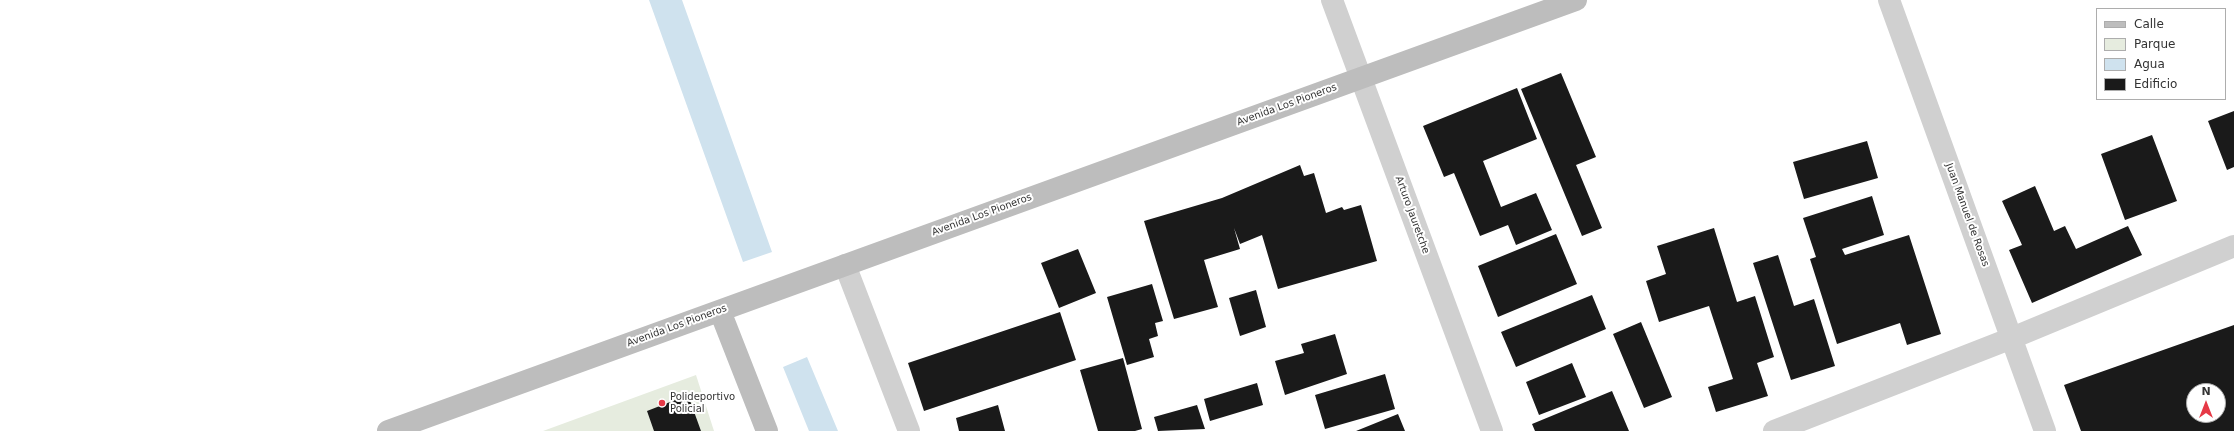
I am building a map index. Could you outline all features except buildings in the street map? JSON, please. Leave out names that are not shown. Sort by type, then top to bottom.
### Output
[{"type":"main road","name":"Avenida Los Pioneros","points":[[388,431],[1576,0]]},
{"type":"main road","points":[[720,311],[767,431]]},
{"type":"street","name":"Arturo Jauretche","points":[[1332,0],[1492,431]]},
{"type":"street","name":"Juan Manuel de Rosas","points":[[1890,0],[2045,431]]},
{"type":"street","points":[[1774,431],[2012,338],[2234,246]]},
{"type":"street","points":[[845,265],[909,431]]},
{"type":"green space","name":"Polideportivo Policial","points":[[696,375],[714,431],[543,431]]},
{"type":"water","points":[[649,0],[682,0],[772,252],[743,262]]},
{"type":"water","points":[[807,357],[838,431],[809,431],[783,367]]},
{"type":"place","name":"Polideportivo Policial","points":[[662,403]]}]
